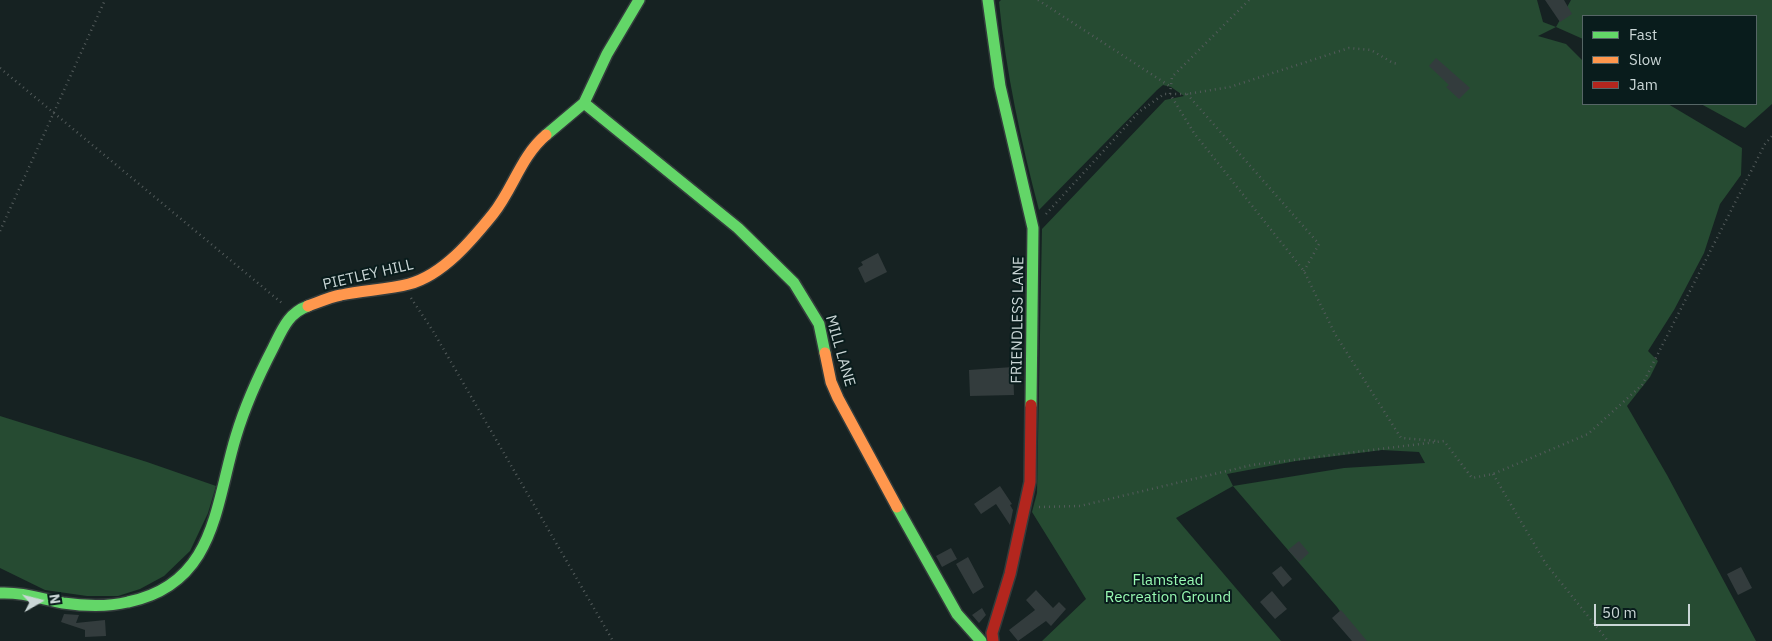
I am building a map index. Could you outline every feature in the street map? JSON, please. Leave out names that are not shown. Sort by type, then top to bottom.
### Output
[{"type":"street","name":"PIETLEY HILL","points":[[294,313],[339,295],[409,284],[428,276],[446,263],[483,226],[498,207],[534,145],[584,103],[606,54],[639,0]]},
{"type":"street","name":"FRIENDLESS LANE","points":[[988,0],[1000,86],[1033,228],[1034,358],[1030,482],[1010,574],[992,633],[993,641]]},
{"type":"street","name":"MILL LANE","points":[[584,103],[738,228],[805,298],[819,324],[831,382],[838,398],[934,575],[957,614],[981,641]]},
{"type":"street","points":[[0,593],[18,592],[64,603],[104,606],[129,602],[154,594],[179,579],[199,553],[216,518],[236,435],[267,359],[283,327],[294,313]]},
{"type":"path","points":[[0,231],[105,0]]},
{"type":"path","points":[[1038,0],[1171,87]]},
{"type":"path","points":[[1249,0],[1172,77],[1170,94],[1194,133],[1304,271],[1335,334],[1401,438],[1444,441],[1472,478],[1493,474],[1588,434],[1642,385],[1765,144],[1772,136]]},
{"type":"path","points":[[1033,228],[1139,112],[1164,94],[1188,94],[1230,87],[1348,48],[1371,50],[1393,63],[1399,64]]},
{"type":"path","points":[[0,68],[294,313]]},
{"type":"path","points":[[1188,94],[1318,244],[1304,271]]},
{"type":"path","points":[[409,284],[412,300],[433,331],[613,641]]},
{"type":"path","points":[[1025,507],[1080,506],[1252,465],[1444,441]]},
{"type":"path","points":[[1493,474],[1546,564],[1608,641]]},
{"type":"green space","name":"Flamstead Recreation Ground","points":[[1001,0],[1537,0],[1543,22],[1556,27],[1538,36],[1566,44],[1582,60],[1582,105],[1670,105],[1742,148],[1741,175],[1720,204],[1704,253],[1674,310],[1648,351],[1658,361],[1650,377],[1627,406],[1667,475],[1756,641],[1360,641],[1337,607],[1233,486],[1176,518],[1281,641],[1042,641],[1086,599],[1032,512],[1037,493],[1042,229],[1165,100],[1184,96],[1171,87],[1163,85],[1039,210],[1015,107],[999,2]],"holes":[[[1382,450],[1419,452],[1425,463],[1344,468],[1233,486],[1227,474],[1296,461]]]},
{"type":"green space","points":[[1571,0],[1772,0],[1772,104],[1745,128],[1703,105],[1757,105],[1757,15],[1582,15],[1582,39],[1556,27]]},
{"type":"green space","points":[[0,416],[147,462],[216,486],[208,513],[190,551],[164,576],[140,589],[118,596],[87,596],[45,590],[0,568]]},
{"type":"building","points":[[1545,0],[1564,0],[1572,14],[1560,22]]},
{"type":"building","points":[[1436,58],[1470,88],[1459,99],[1446,87],[1449,85],[1429,66]]},
{"type":"building","points":[[878,253],[887,272],[865,283],[858,268],[863,265],[861,262]]},
{"type":"building","points":[[1013,367],[1014,395],[970,396],[969,370]]},
{"type":"building","points":[[1000,486],[1012,504],[1010,505],[1013,510],[1010,525],[996,504],[981,514],[974,504]]},
{"type":"building","points":[[1299,541],[1309,553],[1299,562],[1288,550]]},
{"type":"building","points":[[951,548],[957,559],[942,567],[936,556]]},
{"type":"building","points":[[968,557],[984,587],[973,594],[956,564]]},
{"type":"building","points":[[1281,566],[1292,579],[1283,587],[1272,573]]},
{"type":"building","points":[[1741,567],[1752,588],[1738,595],[1727,574]]},
{"type":"building","points":[[1036,590],[1053,608],[1059,602],[1066,609],[1051,626],[1046,621],[1018,641],[1009,630],[1035,610],[1026,600]]},
{"type":"building","points":[[1272,591],[1287,609],[1275,619],[1260,602]]},
{"type":"building","points":[[982,608],[986,615],[979,623],[972,615]]},
{"type":"building","points":[[1341,610],[1367,641],[1352,641],[1332,618]]},
{"type":"building","points":[[64,614],[79,615],[76,623],[105,620],[106,636],[85,637],[85,630],[61,622]]},
{"type":"traffic: fast","points":[[546,135],[584,103],[607,54],[639,0]]},
{"type":"traffic: fast","points":[[988,0],[1000,86],[1033,228],[1031,405]]},
{"type":"traffic: fast","points":[[584,103],[738,228],[794,283],[819,324],[825,353]]},
{"type":"traffic: fast","points":[[0,593],[24,595],[71,604],[112,605],[157,593],[179,578],[195,560],[207,538],[216,514],[236,436],[248,402],[279,335],[295,313],[308,306]]},
{"type":"traffic: fast","points":[[897,507],[957,614],[981,641]]},
{"type":"traffic: slow","points":[[308,306],[337,296],[409,284],[434,273],[476,235],[500,204],[530,153],[546,135]]},
{"type":"traffic: slow","points":[[825,353],[831,382],[838,398],[897,507]]},
{"type":"traffic: jam","points":[[993,641],[992,633],[1010,574],[1030,482],[1031,405]]}]
